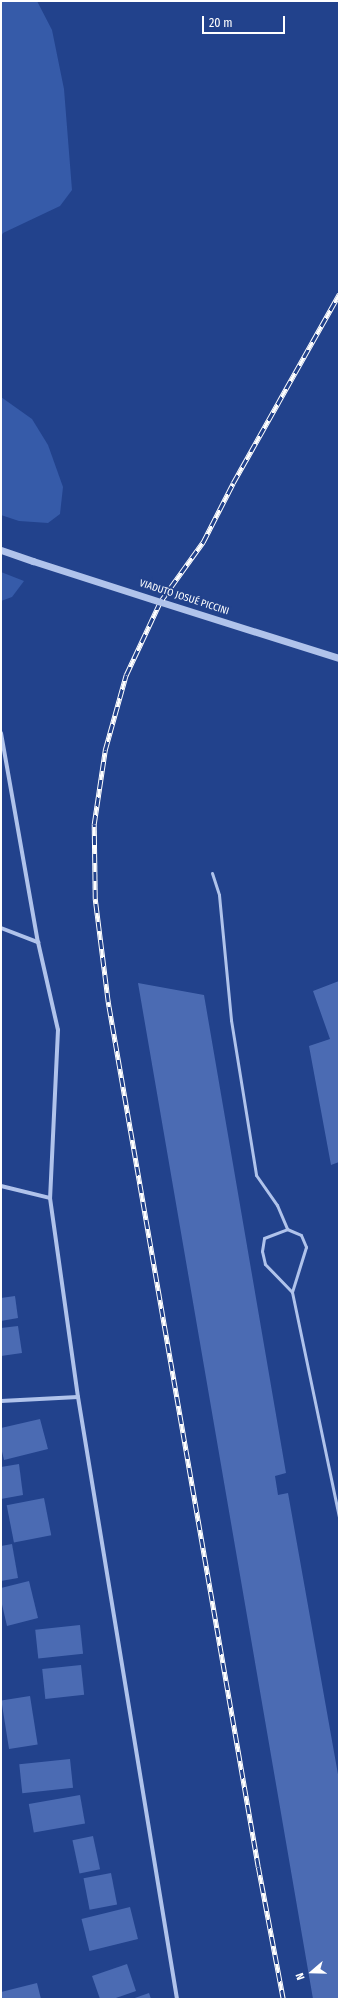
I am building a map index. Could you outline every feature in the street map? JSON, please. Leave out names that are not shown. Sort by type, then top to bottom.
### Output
[{"type":"street","name":"VIADUTO JOSUÉ PICCINI","points":[[1,550],[339,658]]},
{"type":"street","points":[[1,733],[38,942],[58,1030],[50,1198],[78,1397],[177,1999]]},
{"type":"street","points":[[1,928],[38,942]]},
{"type":"street","points":[[1,1186],[50,1198]]},
{"type":"street","points":[[1,1401],[78,1397]]},
{"type":"lane","points":[[212,873],[219,896],[231,1020],[256,1175],[276,1205],[287,1229],[301,1235],[306,1247],[292,1292],[339,1517]]},
{"type":"lane","points":[[287,1229],[264,1238],[262,1251],[266,1264],[292,1292]]},
{"type":"shaded area","points":[[1,1],[37,1],[52,30],[64,89],[72,190],[60,206],[3,233],[1,237]]},
{"type":"shaded area","points":[[1,397],[32,419],[48,445],[63,487],[60,514],[48,523],[19,521],[1,515]]},
{"type":"shaded area","points":[[1,572],[24,581],[12,597],[1,601]]},
{"type":"building","points":[[339,981],[339,1162],[331,1165],[309,1046],[330,1039],[313,991]]},
{"type":"building","points":[[138,983],[204,995],[286,1473],[275,1476],[278,1495],[288,1493],[339,1780],[339,1999],[313,1999]]},
{"type":"building","points":[[15,1296],[18,1318],[1,1321],[1,1298]]},
{"type":"building","points":[[18,1326],[22,1353],[1,1356],[1,1328]]},
{"type":"building","points":[[40,1419],[48,1449],[4,1460],[1,1447],[1,1428]]},
{"type":"building","points":[[19,1464],[23,1495],[1,1499],[1,1467]]},
{"type":"building","points":[[44,1498],[51,1535],[14,1543],[7,1505]]},
{"type":"building","points":[[12,1544],[18,1578],[1,1581],[1,1546]]},
{"type":"building","points":[[29,1581],[38,1618],[7,1626],[1,1600],[1,1588]]},
{"type":"building","points":[[80,1625],[83,1654],[38,1659],[35,1630]]},
{"type":"building","points":[[81,1665],[84,1695],[45,1699],[42,1669]]},
{"type":"building","points":[[30,1696],[38,1744],[9,1749],[1,1701]]},
{"type":"building","points":[[70,1759],[73,1788],[22,1793],[19,1764]]},
{"type":"building","points":[[80,1795],[85,1824],[34,1833],[29,1804]]},
{"type":"building","points":[[93,1836],[100,1869],[80,1874],[72,1840]]},
{"type":"building","points":[[111,1873],[117,1904],[90,1910],[84,1878]]},
{"type":"building","points":[[130,1907],[138,1939],[89,1951],[81,1919]]},
{"type":"building","points":[[127,1964],[136,1991],[113,1999],[100,1999],[92,1976]]},
{"type":"building","points":[[37,1983],[41,1999],[1,1999],[1,1992]]},
{"type":"building","points":[[149,1993],[151,1999],[132,1999]]},
{"type":"railway","points":[[283,1999],[258,1867],[108,1002],[95,899],[94,824],[105,750],[126,675],[160,602],[203,542],[233,483],[339,294]]}]
